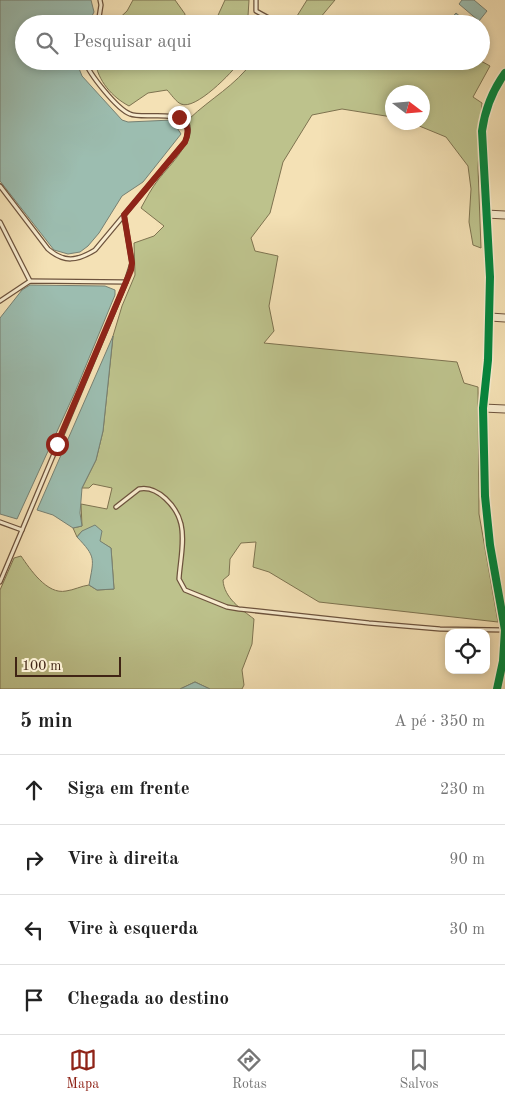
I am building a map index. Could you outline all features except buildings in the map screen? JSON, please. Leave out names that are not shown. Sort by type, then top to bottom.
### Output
[{"type":"street","points":[[497,689],[503,661],[504,630],[490,545],[485,496],[483,408],[490,317],[490,250],[486,214],[482,131],[485,110],[497,84],[505,73]]},
{"type":"street","points":[[486,214],[505,215]]},
{"type":"street","points":[[490,317],[505,318]]},
{"type":"street","points":[[483,408],[505,409]]},
{"type":"lane","points":[[99,15],[100,0]]},
{"type":"lane","points":[[256,0],[256,11],[263,15]]},
{"type":"lane","points":[[0,186],[48,249],[56,256],[68,260],[79,260],[95,250],[185,142],[188,129],[185,122],[179,117],[136,116],[124,111],[88,70]]},
{"type":"lane","points":[[0,579],[126,282],[132,263],[124,215]]},
{"type":"lane","points":[[0,222],[30,281]]},
{"type":"lane","points":[[0,301],[30,281],[126,282]]},
{"type":"lane","points":[[116,507],[139,489],[154,490],[162,495],[181,522],[179,579],[181,586],[185,590],[227,606],[369,623],[440,629],[504,630]]},
{"type":"lane","points":[[0,522],[22,530]]},
{"type":"green space","points":[[133,0],[175,0],[185,14],[123,15]]},
{"type":"green space","points":[[225,0],[249,0],[248,15],[218,15]]},
{"type":"green space","points":[[307,0],[335,0],[322,15],[298,15]]},
{"type":"green space","points":[[98,70],[232,70],[204,96],[187,105],[175,100],[167,90],[148,93],[129,106],[107,88]]},
{"type":"green space","points":[[246,70],[488,70],[473,97],[482,103],[478,168],[481,248],[473,245],[469,222],[471,189],[468,166],[446,137],[429,130],[430,85],[385,85],[385,116],[342,109],[312,115],[283,162],[270,213],[251,238],[255,251],[278,256],[269,306],[274,331],[264,343],[457,362],[464,383],[478,387],[479,514],[498,622],[319,602],[269,572],[253,567],[256,542],[241,543],[230,559],[229,575],[223,580],[226,592],[230,598],[254,619],[252,644],[242,670],[244,685],[242,689],[210,689],[195,682],[180,689],[0,689],[0,590],[14,558],[21,556],[40,580],[52,589],[59,591],[69,590],[89,585],[97,590],[114,589],[111,548],[82,531],[77,537],[73,528],[82,526],[81,504],[107,509],[112,488],[93,484],[89,488],[82,488],[96,460],[103,431],[113,336],[122,306],[135,275],[134,243],[154,236],[164,226],[141,208],[155,183],[185,145],[188,137],[189,119],[231,85]]},
{"type":"shaded area","points":[[0,0],[91,0],[94,12],[92,15],[15,15],[15,70],[80,70],[82,76],[122,120],[128,122],[172,120],[181,134],[143,182],[122,196],[99,233],[80,252],[68,254],[54,250],[0,181]]},
{"type":"shaded area","points":[[462,0],[474,0],[487,11],[484,15],[472,15],[459,4]]},
{"type":"shaded area","points":[[30,285],[105,286],[115,290],[115,295],[75,392],[17,519],[0,514],[0,318],[22,290]]},
{"type":"shaded area","points":[[113,336],[103,431],[96,460],[82,488],[80,513],[82,526],[73,528],[53,515],[37,510]]},
{"type":"shaded area","points":[[95,525],[102,531],[100,541],[111,548],[114,589],[97,590],[89,585],[92,558],[88,549],[77,537],[82,531]]},
{"type":"shaded area","points":[[195,682],[210,689],[180,689]]},
{"type":"cycle path","points":[[497,689],[503,661],[505,630],[490,545],[485,496],[483,408],[488,360],[490,277],[482,131],[490,100],[505,73]]},
{"type":"route","points":[[57,444],[112,319],[131,270],[132,263],[124,215],[185,142],[188,136],[188,129],[185,122],[179,117]]}]
